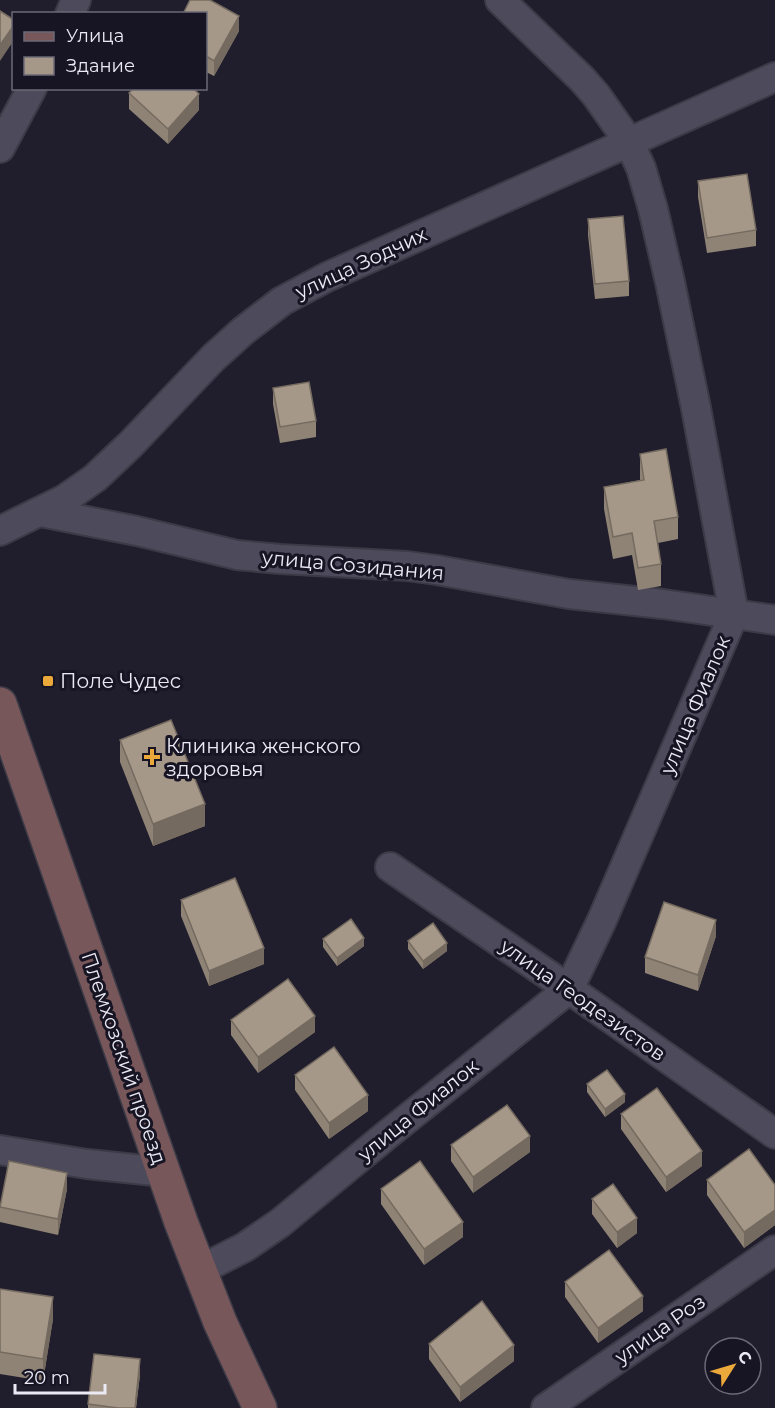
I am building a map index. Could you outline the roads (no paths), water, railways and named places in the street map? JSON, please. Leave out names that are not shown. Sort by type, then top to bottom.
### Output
[{"type":"main road","name":"Племхозский проезд","points":[[0,704],[200,1270],[228,1340],[260,1408]]},
{"type":"street","name":"улица Фиалок","points":[[200,1270],[245,1247],[280,1223],[568,990],[602,920],[734,614],[670,282],[646,184],[638,162],[629,142],[609,112],[582,79],[500,0]]},
{"type":"street","name":"улица Зодчих","points":[[0,531],[65,499],[95,478],[130,445],[213,358],[282,301],[327,277],[775,76]]},
{"type":"street","points":[[0,148],[31,90]]},
{"type":"street","name":"улица Созидания","points":[[41,512],[137,531],[237,555],[437,570],[569,594],[663,604],[775,620]]},
{"type":"street","name":"улица Геодезистов","points":[[390,867],[775,1134]]},
{"type":"street","points":[[0,1150],[87,1164],[164,1172]]},
{"type":"street","name":"улица Роз","points":[[546,1408],[775,1250]]},
{"type":"place","name":"Поле Чудес","points":[[48,681]]},
{"type":"place","name":"Клиника женского здоровья","points":[[152,757]]}]
